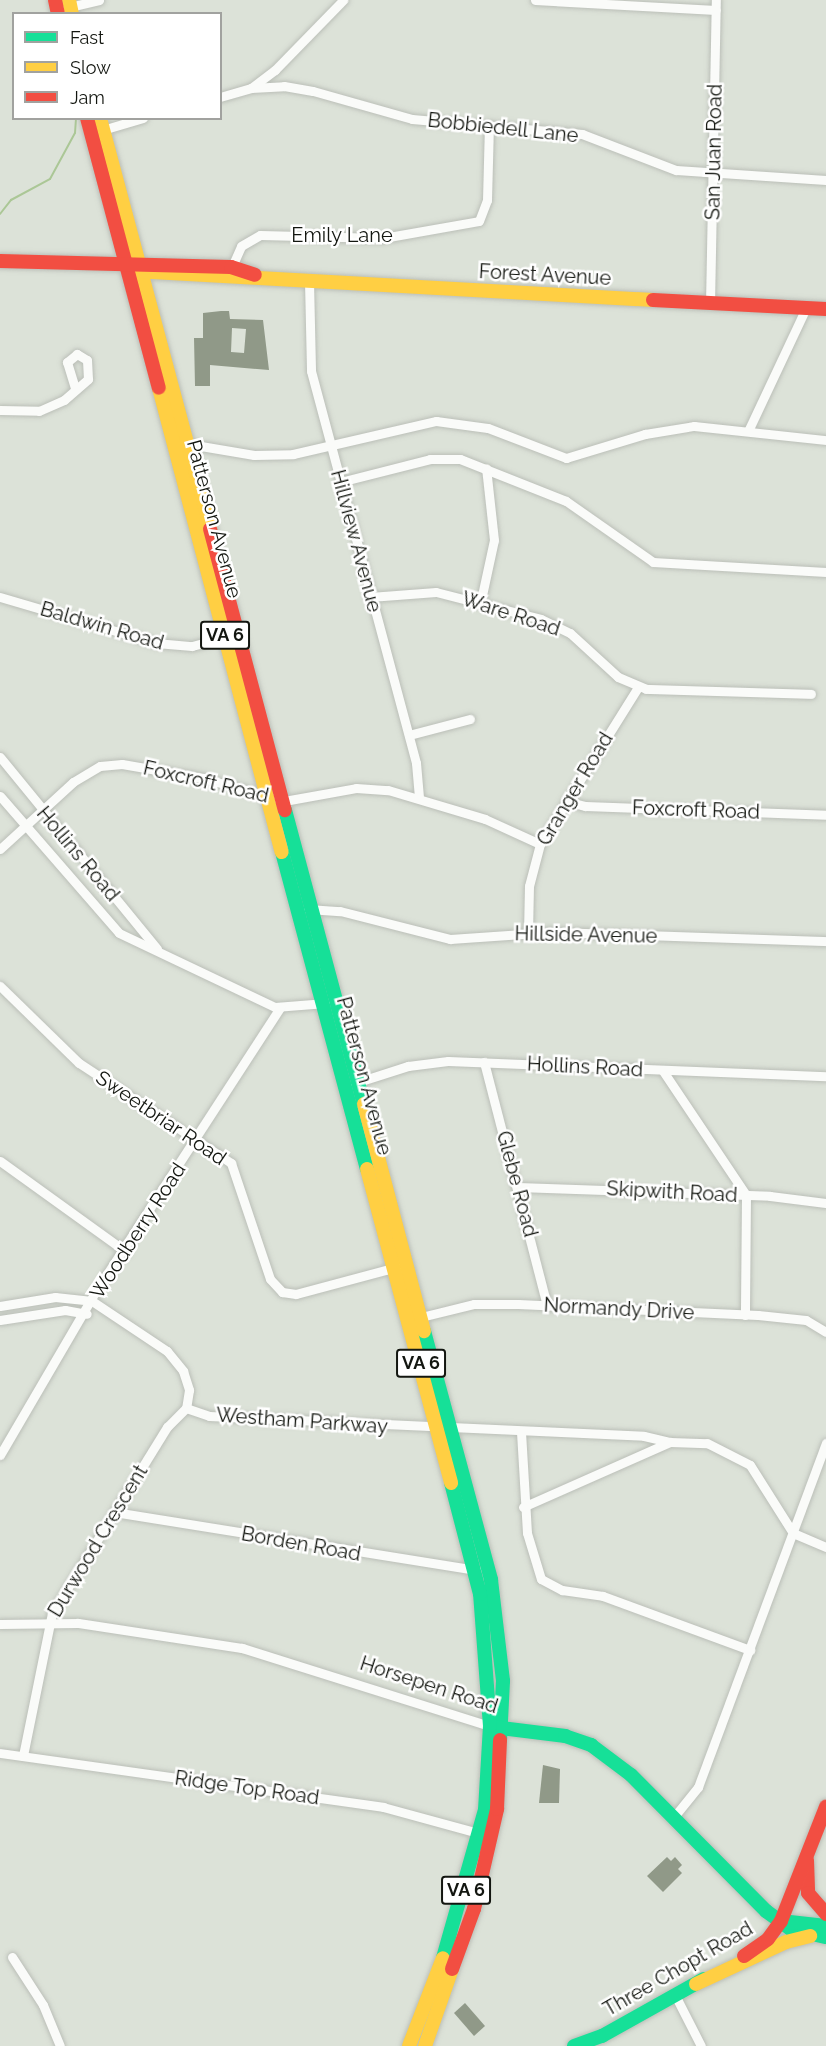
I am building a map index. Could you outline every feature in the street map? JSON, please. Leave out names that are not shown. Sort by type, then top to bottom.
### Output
[{"type":"main road","name":"Patterson Avenue","points":[[98,127],[136,268],[188,444],[269,796],[306,909],[446,1429],[501,1649],[497,1727],[487,1836],[470,1923],[425,2046]]},
{"type":"main road","name":"Forest Avenue","points":[[0,261],[229,273],[309,281],[826,309]]},
{"type":"main road","name":"Patterson Avenue","points":[[136,268],[173,442],[284,801],[306,909]]},
{"type":"main road","name":"Horsepen Road","points":[[497,1727],[565,1736],[591,1745],[622,1767],[759,1905],[781,1921],[823,1932]]},
{"type":"main road","name":"Three Chopt Road","points":[[574,2046],[696,1984],[762,1944],[781,1921],[826,1807]]},
{"type":"main road","name":"Patterson Avenue","points":[[409,2046],[487,1836]]},
{"type":"main road","points":[[807,1860],[808,1893],[826,1914]]},
{"type":"main road","points":[[696,1984],[786,1942],[823,1932]]},
{"type":"street","points":[[64,7],[99,0]]},
{"type":"street","points":[[222,96],[250,88],[343,0]]},
{"type":"street","points":[[535,0],[716,5]]},
{"type":"street","name":"San Juan Road","points":[[710,304],[716,5]]},
{"type":"street","name":"Bobbiedell Lane","points":[[250,88],[284,86],[412,119],[582,134],[656,165],[713,173],[826,180]]},
{"type":"street","points":[[98,127],[133,120]]},
{"type":"street","name":"Emily Lane","points":[[229,273],[241,246],[260,235],[383,238],[481,219],[487,200],[489,125]]},
{"type":"street","name":"Hillview Avenue","points":[[309,281],[309,355],[330,445],[409,735],[419,798]]},
{"type":"street","points":[[749,429],[806,308]]},
{"type":"street","points":[[0,410],[48,409],[75,389]]},
{"type":"street","points":[[173,442],[254,455],[293,454],[422,422],[460,422],[488,428],[573,459],[672,428],[749,429],[826,440]]},
{"type":"street","points":[[340,482],[430,459],[460,459],[582,510],[647,560],[674,564],[826,572]]},
{"type":"street","points":[[481,600],[494,540],[486,468]]},
{"type":"street","name":"Ware Road","points":[[370,597],[419,592],[481,600],[556,625],[618,677],[638,687],[812,694]]},
{"type":"street","name":"Baldwin Road","points":[[0,597],[156,643],[192,646],[232,635]]},
{"type":"street","name":"Granger Road","points":[[528,933],[528,886],[540,844],[638,687]]},
{"type":"street","points":[[409,735],[470,719]]},
{"type":"street","name":"Hollins Road","points":[[0,757],[40,809],[157,949]]},
{"type":"street","name":"Foxcroft Road","points":[[0,849],[40,809],[73,782],[106,765],[203,777],[284,801],[356,789],[419,798],[540,844]]},
{"type":"street","name":"Hollins Road","points":[[0,796],[105,921],[132,941],[157,949],[280,1008]]},
{"type":"street","name":"Foxcroft Road","points":[[566,801],[585,806],[826,815]]},
{"type":"street","name":"Hillside Avenue","points":[[306,909],[450,939],[528,933],[826,941]]},
{"type":"street","name":"Sweetbriar Road","points":[[0,986],[79,1063],[219,1151],[238,1174],[270,1279],[282,1292],[296,1294],[402,1265]]},
{"type":"street","points":[[280,1008],[331,1002]]},
{"type":"street","name":"Woodberry Road","points":[[0,1455],[87,1314],[92,1301],[126,1252],[280,1008]]},
{"type":"street","name":"Hollins Road","points":[[353,1083],[432,1061],[826,1076]]},
{"type":"street","name":"Glebe Road","points":[[484,1062],[547,1306]]},
{"type":"street","points":[[663,1071],[746,1195],[745,1315]]},
{"type":"street","points":[[0,1161],[126,1252]]},
{"type":"street","name":"Skipwith Road","points":[[518,1187],[746,1195],[826,1203]]},
{"type":"street","name":"Westham Parkway","points":[[0,1306],[55,1298],[92,1301],[167,1351],[187,1382],[186,1408],[209,1416],[446,1429],[644,1436],[670,1442],[707,1443],[745,1460],[758,1472],[793,1533]]},
{"type":"street","name":"Normandy Drive","points":[[416,1318],[474,1304],[547,1306],[806,1320],[826,1332]]},
{"type":"street","points":[[0,1320],[65,1310],[87,1314]]},
{"type":"street","name":"Durwood Crescent","points":[[22,1756],[48,1623],[167,1427],[186,1408]]},
{"type":"street","points":[[521,1432],[523,1507],[530,1552],[546,1583],[603,1596],[750,1650]]},
{"type":"street","points":[[523,1507],[670,1442]]},
{"type":"street","points":[[673,1818],[698,1787],[826,1443]]},
{"type":"street","name":"Borden Road","points":[[114,1512],[482,1569]]},
{"type":"street","points":[[793,1533],[826,1547]]},
{"type":"street","name":"Horsepen Road","points":[[0,1624],[48,1623],[242,1648],[497,1727]]},
{"type":"street","name":"Ridge Top Road","points":[[0,1753],[383,1807],[487,1836]]},
{"type":"street","points":[[12,1957],[43,2004],[60,2046]]},
{"type":"street","points":[[675,1995],[701,2046]]},
{"type":"building","points":[[229,311],[230,319],[263,320],[269,370],[210,365],[210,386],[195,386],[194,338],[203,338],[203,313]],"holes":[[[232,328],[246,329],[244,353],[231,352]]]},
{"type":"building","points":[[543,1765],[560,1769],[559,1803],[539,1803]]},
{"type":"building","points":[[667,1857],[671,1861],[675,1857],[682,1865],[678,1869],[682,1873],[663,1892],[647,1876]]},
{"type":"building","points":[[465,2003],[485,2026],[474,2036],[454,2013]]},
{"type":"waterway","points":[[0,214],[11,200],[50,179],[75,133],[76,120]]},
{"type":"traffic: fast","points":[[285,810],[364,1104]]},
{"type":"traffic: fast","points":[[282,852],[367,1169]]},
{"type":"traffic: fast","points":[[424,1331],[491,1580],[503,1681],[500,1740]]},
{"type":"traffic: fast","points":[[443,1958],[485,1810],[490,1726],[480,1594],[451,1483]]},
{"type":"traffic: fast","points":[[493,1727],[565,1736],[591,1745],[631,1775],[766,1911],[791,1929],[826,1937]]},
{"type":"traffic: fast","points":[[781,1921],[826,1926]]},
{"type":"traffic: fast","points":[[574,2046],[602,2036],[704,1979]]},
{"type":"traffic: slow","points":[[69,0],[72,12]]},
{"type":"traffic: slow","points":[[101,120],[210,529]]},
{"type":"traffic: slow","points":[[134,271],[653,300]]},
{"type":"traffic: slow","points":[[159,388],[282,852]]},
{"type":"traffic: slow","points":[[364,1104],[424,1331]]},
{"type":"traffic: slow","points":[[367,1169],[451,1483]]},
{"type":"traffic: slow","points":[[696,1984],[786,1942],[810,1936]]},
{"type":"traffic: slow","points":[[409,2046],[443,1958]]},
{"type":"traffic: slow","points":[[425,2046],[452,1969]]},
{"type":"traffic: jam","points":[[55,0],[58,12]]},
{"type":"traffic: jam","points":[[88,120],[159,388]]},
{"type":"traffic: jam","points":[[0,261],[231,267],[255,275]]},
{"type":"traffic: jam","points":[[653,300],[826,309]]},
{"type":"traffic: jam","points":[[210,529],[285,810]]},
{"type":"traffic: jam","points":[[452,1969],[474,1909],[497,1809],[500,1740]]},
{"type":"traffic: jam","points":[[744,1956],[768,1939],[781,1921],[826,1807]]},
{"type":"traffic: jam","points":[[807,1860],[808,1893],[826,1914]]}]
